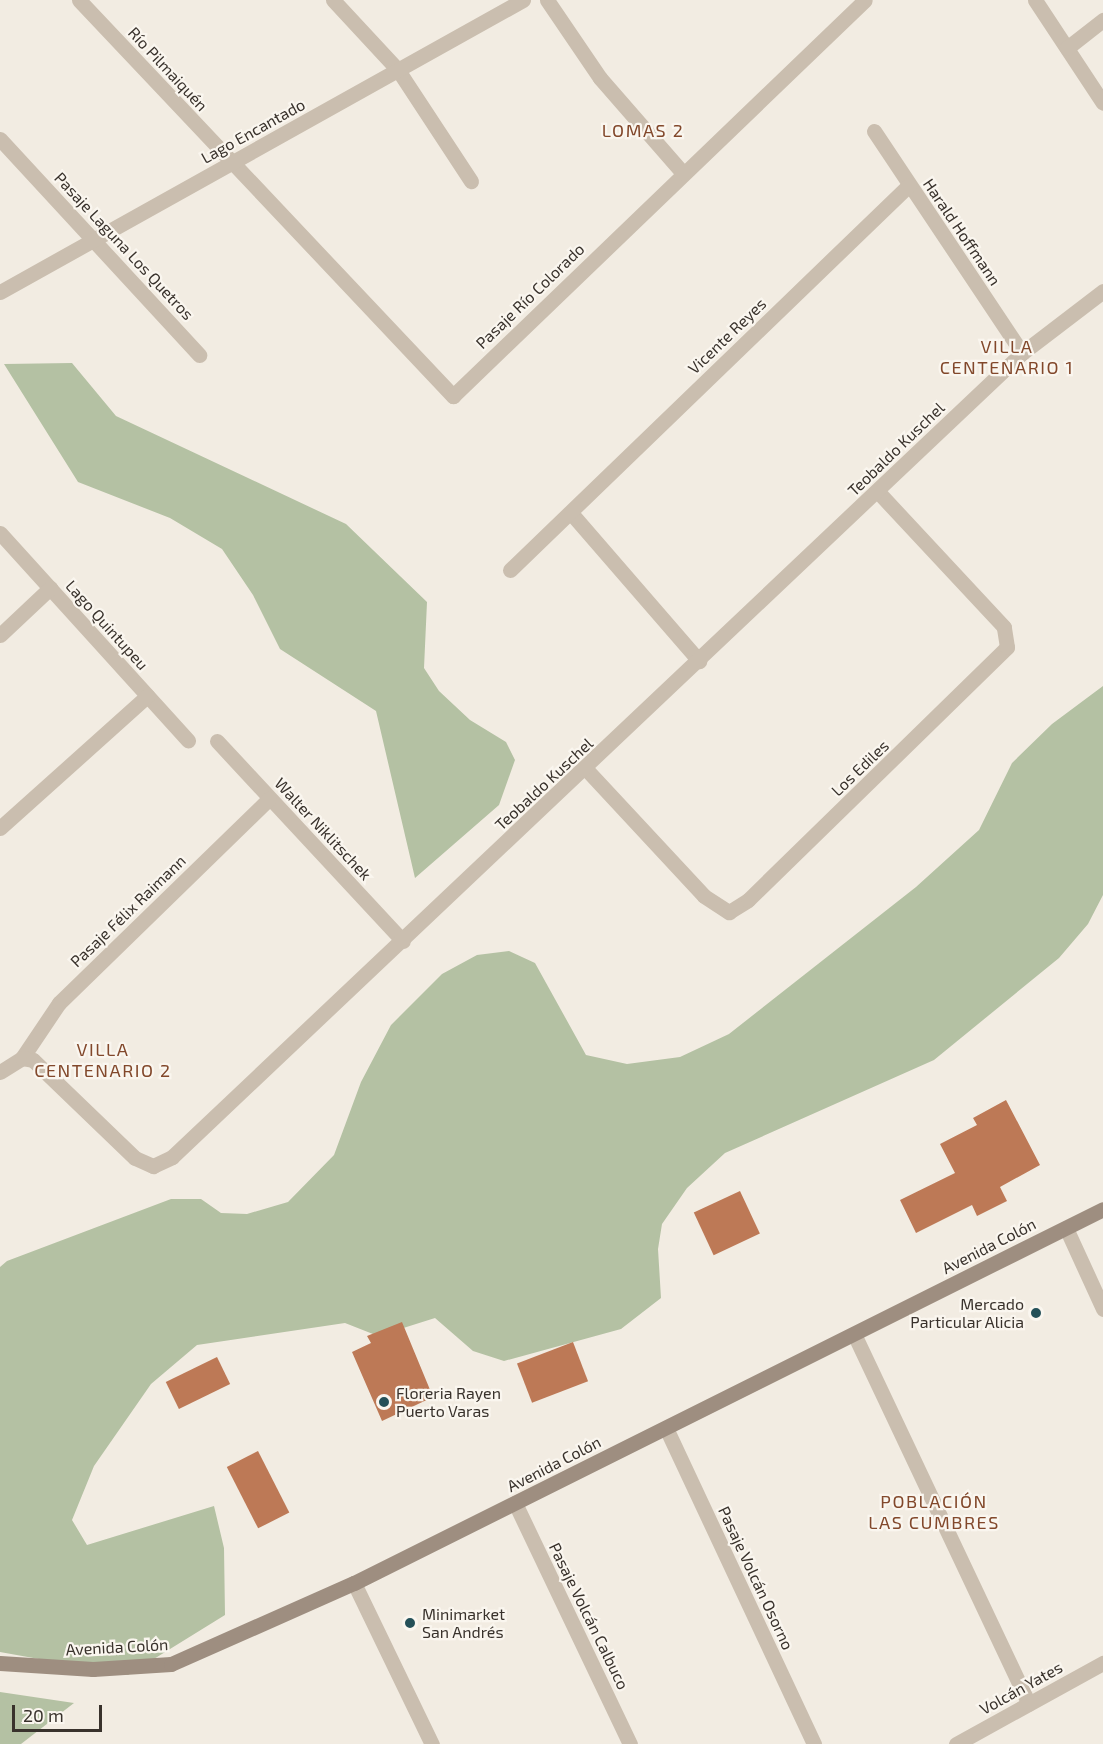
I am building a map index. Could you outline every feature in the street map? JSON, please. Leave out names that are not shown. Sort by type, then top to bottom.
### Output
[{"type":"main road","name":"Avenida Colón","points":[[0,1663],[93,1669],[171,1664],[354,1583],[1103,1209]]},
{"type":"street","name":"Río Pilmaiquén","points":[[79,0],[232,163]]},
{"type":"street","points":[[333,0],[398,70],[471,181]]},
{"type":"street","name":"Lago Encantado","points":[[0,292],[523,0]]},
{"type":"street","points":[[547,0],[600,78],[683,173]]},
{"type":"street","name":"Pasaje Río Colorado","points":[[232,163],[453,396],[865,0]]},
{"type":"street","points":[[1035,0],[1103,103]]},
{"type":"street","points":[[1067,48],[1103,20]]},
{"type":"street","name":"Harald Hoffmann","points":[[874,131],[1023,353]]},
{"type":"street","name":"Pasaje Laguna Los Quetros","points":[[0,139],[95,239],[199,355]]},
{"type":"street","name":"Pasaje Laguna Los Quetros","points":[[0,153],[22,163]]},
{"type":"street","name":"Vicente Reyes","points":[[510,570],[909,185]]},
{"type":"street","name":"Teobaldo Kuschel","points":[[22,1058],[42,1067],[135,1158],[153,1166],[172,1157],[586,769],[1023,353],[1103,291]]},
{"type":"street","name":"Los Ediles","points":[[586,769],[704,896],[729,912],[756,892],[1007,647],[1004,627],[878,492]]},
{"type":"street","points":[[571,513],[699,661]]},
{"type":"street","name":"Lago Quintupeu","points":[[0,533],[188,740]]},
{"type":"street","points":[[0,635],[50,588]]},
{"type":"street","points":[[0,828],[147,696]]},
{"type":"street","name":"Walter Niklitschek","points":[[217,741],[403,941]]},
{"type":"street","name":"Pasaje Félix Raimann","points":[[22,1058],[59,1003],[269,799]]},
{"type":"street","points":[[0,1072],[22,1058]]},
{"type":"street","points":[[1066,1228],[1103,1309]]},
{"type":"street","points":[[854,1334],[1029,1704]]},
{"type":"street","name":"Pasaje Volcán Osorno","points":[[666,1428],[814,1744]]},
{"type":"street","name":"Pasaje Volcán Calbuco","points":[[515,1503],[630,1744]]},
{"type":"street","points":[[354,1583],[432,1744]]},
{"type":"street","name":"Volcán Yates","points":[[956,1744],[1103,1663]]},
{"type":"green space","points":[[72,363],[116,416],[346,524],[427,602],[424,668],[439,691],[470,720],[506,742],[515,760],[499,805],[415,878],[376,711],[280,649],[253,595],[222,549],[170,518],[78,482],[4,364]]},
{"type":"green space","points":[[1103,686],[1103,895],[1088,924],[1059,958],[934,1060],[725,1153],[687,1188],[662,1224],[658,1249],[661,1298],[621,1329],[504,1361],[473,1351],[435,1318],[378,1336],[345,1323],[197,1345],[151,1384],[94,1466],[72,1520],[87,1545],[214,1506],[224,1548],[225,1615],[128,1675],[0,1652],[0,1267],[7,1261],[171,1199],[201,1199],[221,1213],[247,1214],[288,1202],[334,1155],[361,1082],[391,1025],[442,974],[477,955],[509,951],[535,963],[586,1055],[627,1064],[680,1057],[729,1034],[916,887],[979,830],[1012,763],[1052,724]]},
{"type":"green space","points":[[0,1692],[74,1703],[21,1744],[0,1744]]},
{"type":"building","points":[[1006,1100],[1040,1165],[1000,1187],[1007,1201],[977,1216],[972,1205],[916,1233],[900,1200],[955,1173],[940,1144],[977,1125],[973,1118]]},
{"type":"building","points":[[740,1191],[760,1234],[714,1255],[694,1213]]},
{"type":"building","points":[[402,1322],[433,1397],[382,1421],[352,1352],[371,1343],[367,1336]]},
{"type":"building","points":[[573,1342],[588,1381],[532,1403],[517,1364]]},
{"type":"building","points":[[217,1357],[230,1384],[179,1409],[166,1382]]},
{"type":"building","points":[[258,1451],[289,1512],[258,1528],[227,1467]]},
{"type":"place","name":"Mercado Particular Alicia","points":[[1036,1313]]},
{"type":"place","name":"Floreria Rayen Puerto Varas","points":[[384,1402]]},
{"type":"place","name":"Minimarket San Andrés","points":[[410,1623]]},
{"type":"district","name":"LOMAS 2","points":[[643,130]]},
{"type":"district","name":"VILLA CENTENARIO 1","points":[[1007,357]]},
{"type":"district","name":"VILLA CENTENARIO 2","points":[[103,1060]]},
{"type":"district","name":"POBLACIÓN LAS CUMBRES","points":[[934,1512]]}]
